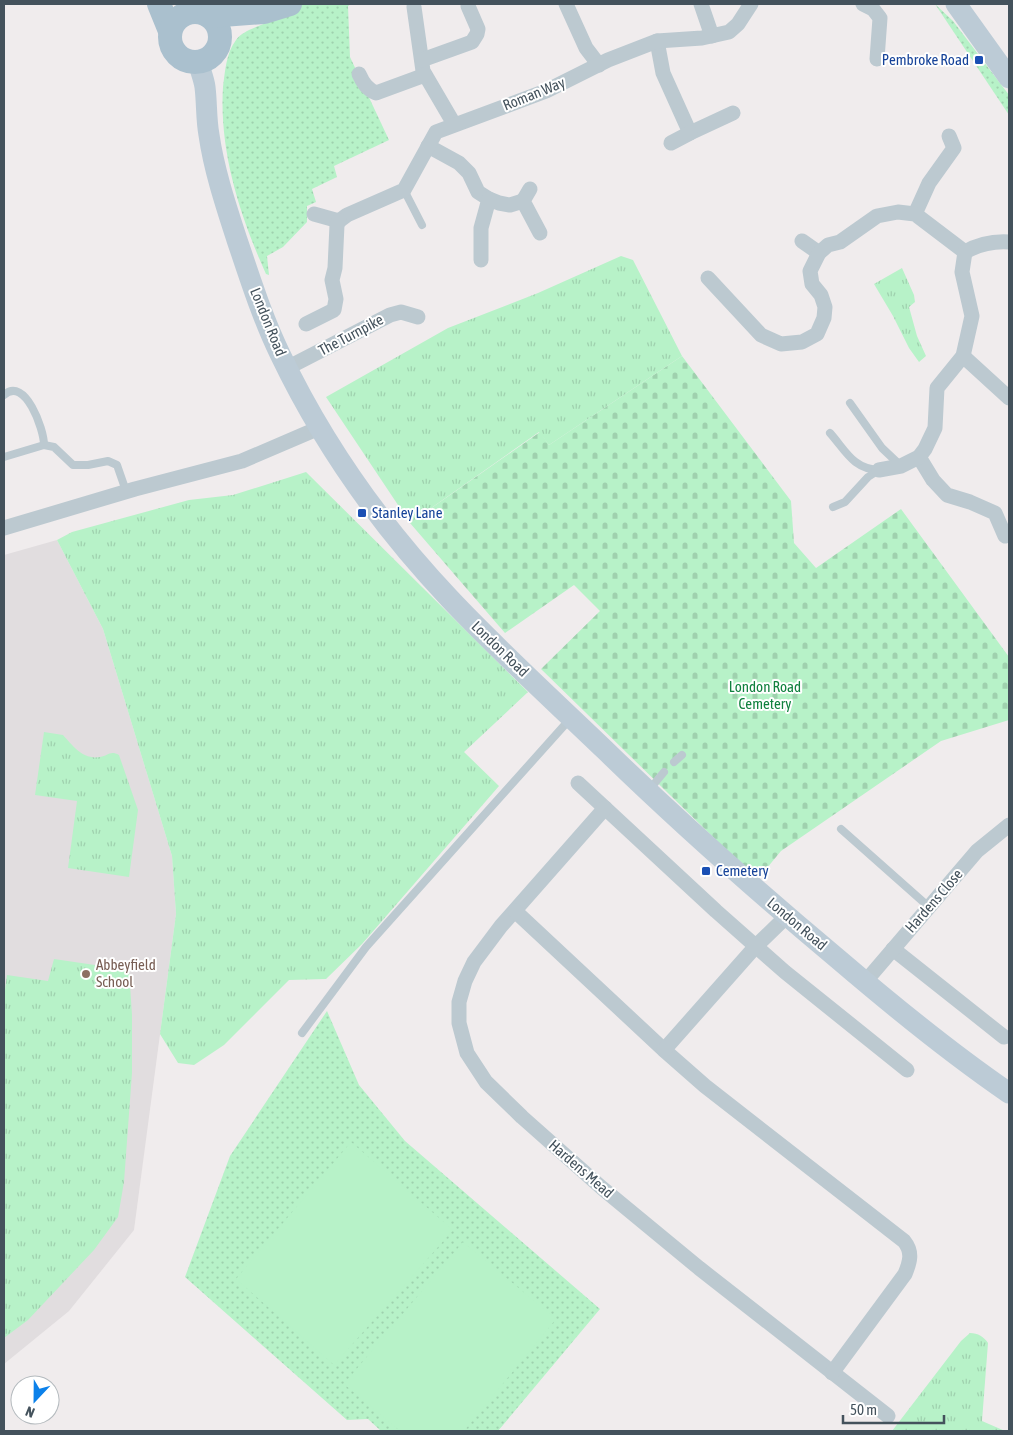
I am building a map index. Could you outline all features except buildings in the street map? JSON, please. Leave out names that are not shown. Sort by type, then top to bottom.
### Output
[{"type":"main road","points":[[159,4],[170,31],[171,46],[182,58],[189,61],[205,60],[211,55],[219,42],[247,26],[264,12]]},
{"type":"main road","points":[[170,31],[174,21],[191,11],[264,12],[290,4]]},
{"type":"main road","points":[[191,11],[218,28],[219,42]]},
{"type":"street","points":[[566,4],[586,48],[598,65]]},
{"type":"street","points":[[701,4],[712,36]]},
{"type":"street","name":"Roman Way","points":[[404,190],[436,132],[546,91],[598,65],[657,41],[712,36],[729,32],[738,24],[751,4]]},
{"type":"street","points":[[862,4],[873,9],[879,15],[882,51]]},
{"type":"street","points":[[956,4],[1009,78]]},
{"type":"street","points":[[360,74],[369,90],[376,93],[472,42],[478,29],[468,6]]},
{"type":"street","points":[[414,7],[411,26],[423,67],[454,124]]},
{"type":"street","points":[[657,41],[658,56],[663,73],[690,133]]},
{"type":"street","name":"London Road","points":[[198,61],[205,84],[208,135],[224,197],[266,323],[287,368],[319,428],[335,454],[387,526],[476,625],[647,791],[787,916],[865,982],[951,1051],[1009,1093]]},
{"type":"street","points":[[671,143],[733,114]]},
{"type":"street","points":[[915,214],[929,183],[952,142],[968,155]]},
{"type":"street","points":[[428,146],[459,163],[469,173],[478,192],[488,199],[510,205],[526,195],[540,233]]},
{"type":"street","points":[[306,324],[334,310],[336,307],[332,280],[335,268],[337,225],[339,221],[347,215],[404,190]]},
{"type":"street","points":[[481,260],[481,228],[488,199]]},
{"type":"street","points":[[708,278],[761,335],[781,344],[802,342],[817,334],[824,318],[825,308],[821,295],[812,284],[810,271],[819,253],[828,245],[840,242],[877,216],[898,212],[915,214],[965,252]]},
{"type":"street","points":[[314,214],[339,221]]},
{"type":"street","points":[[802,241],[819,253]]},
{"type":"street","points":[[965,252],[977,245],[1009,242]]},
{"type":"street","points":[[879,470],[901,466],[919,457],[935,428],[937,388],[963,356],[972,316],[962,272],[965,252]]},
{"type":"street","name":"The Turnpike","points":[[287,368],[390,314],[401,312],[418,317]]},
{"type":"street","points":[[963,356],[1009,398]]},
{"type":"street","points":[[4,528],[126,491],[242,461],[319,428]]},
{"type":"street","points":[[919,457],[934,480],[947,495],[995,512],[1005,536]]},
{"type":"street","points":[[578,783],[785,972],[907,1070]]},
{"type":"street","name":"Hardens Mead","points":[[605,808],[515,911],[474,962],[462,990],[458,1013],[460,1032],[467,1053],[486,1082],[522,1117],[602,1188],[699,1268],[888,1416]]},
{"type":"street","name":"Hardens Close","points":[[865,982],[977,851],[1009,825]]},
{"type":"street","points":[[515,911],[664,1050],[706,1086],[897,1235],[908,1246],[911,1256],[905,1274],[832,1373]]},
{"type":"street","points":[[664,1050],[756,946],[787,916]]},
{"type":"street","points":[[893,949],[1004,1037]]},
{"type":"lane","points":[[404,190],[422,225]]},
{"type":"lane","points":[[4,395],[13,390],[21,392],[26,397],[44,436],[44,445]]},
{"type":"lane","points":[[850,403],[882,448],[901,466]]},
{"type":"lane","points":[[830,433],[860,467],[868,470],[879,470]]},
{"type":"lane","points":[[4,457],[44,445],[54,447],[73,465],[88,465],[108,461],[117,465],[126,491]]},
{"type":"lane","points":[[834,507],[845,502],[868,477],[879,470]]},
{"type":"lane","points":[[302,1033],[366,947],[572,718]]},
{"type":"lane","points":[[674,762],[682,755]]},
{"type":"lane","points":[[647,791],[664,772]]},
{"type":"lane","points":[[841,829],[929,907]]},
{"type":"shaded area","name":"Abbeyfield School","points":[[57,540],[103,629],[172,856],[176,914],[134,1230],[69,1311],[4,1364],[4,555]]},
{"type":"green space","points":[[278,4],[351,4],[348,6],[350,57],[389,140],[334,166],[337,177],[312,189],[316,202],[307,206],[307,222],[283,247],[267,256],[269,275],[266,274],[248,229],[233,183],[224,135],[223,87],[228,57],[236,40],[251,29],[284,17]]},
{"type":"green space","points":[[935,4],[953,21],[1009,95],[1009,115]]},
{"type":"green space","points":[[621,256],[633,260],[682,356],[549,445],[539,432],[410,523],[326,397],[448,328],[538,293]]},
{"type":"green space","points":[[902,268],[914,295],[915,302],[909,307],[917,336],[926,356],[919,362],[909,348],[874,284]]},
{"type":"green space","name":"London Road Cemetery","points":[[682,356],[791,501],[794,543],[816,568],[901,509],[1009,657],[1009,720],[941,741],[781,851],[757,880],[541,669],[600,611],[574,585],[505,633],[410,523],[540,432],[549,445]]},
{"type":"green space","points":[[306,472],[528,692],[464,752],[499,786],[362,944],[326,979],[289,980],[224,1045],[194,1065],[178,1063],[160,1034],[176,914],[172,856],[103,629],[57,540],[72,532],[189,500],[233,495]]},
{"type":"green space","points":[[44,732],[63,735],[79,751],[88,756],[100,757],[113,753],[119,755],[138,810],[129,877],[68,868],[77,801],[35,795]]},
{"type":"green space","points":[[54,959],[129,970],[132,1015],[132,1073],[124,1182],[118,1217],[94,1250],[28,1320],[4,1338],[4,997],[7,975],[48,981]]},
{"type":"green space","points":[[327,1011],[359,1085],[405,1141],[600,1309],[498,1431],[381,1431],[368,1419],[347,1420],[185,1277],[230,1156]]},
{"type":"green space","points":[[351,1142],[453,1230],[334,1365],[236,1279]]},
{"type":"green space","points":[[463,1242],[556,1319],[464,1431],[400,1431],[344,1384]]},
{"type":"green space","points":[[970,1333],[980,1336],[988,1343],[982,1421],[1005,1431],[892,1431],[961,1341]]},
{"type":"place","name":"Pembroke Road","points":[[979,60]]},
{"type":"place","name":"Stanley Lane","points":[[362,513]]},
{"type":"place","name":"Cemetery","points":[[706,871]]},
{"type":"place","name":"Abbeyfield School","points":[[86,974]]}]
